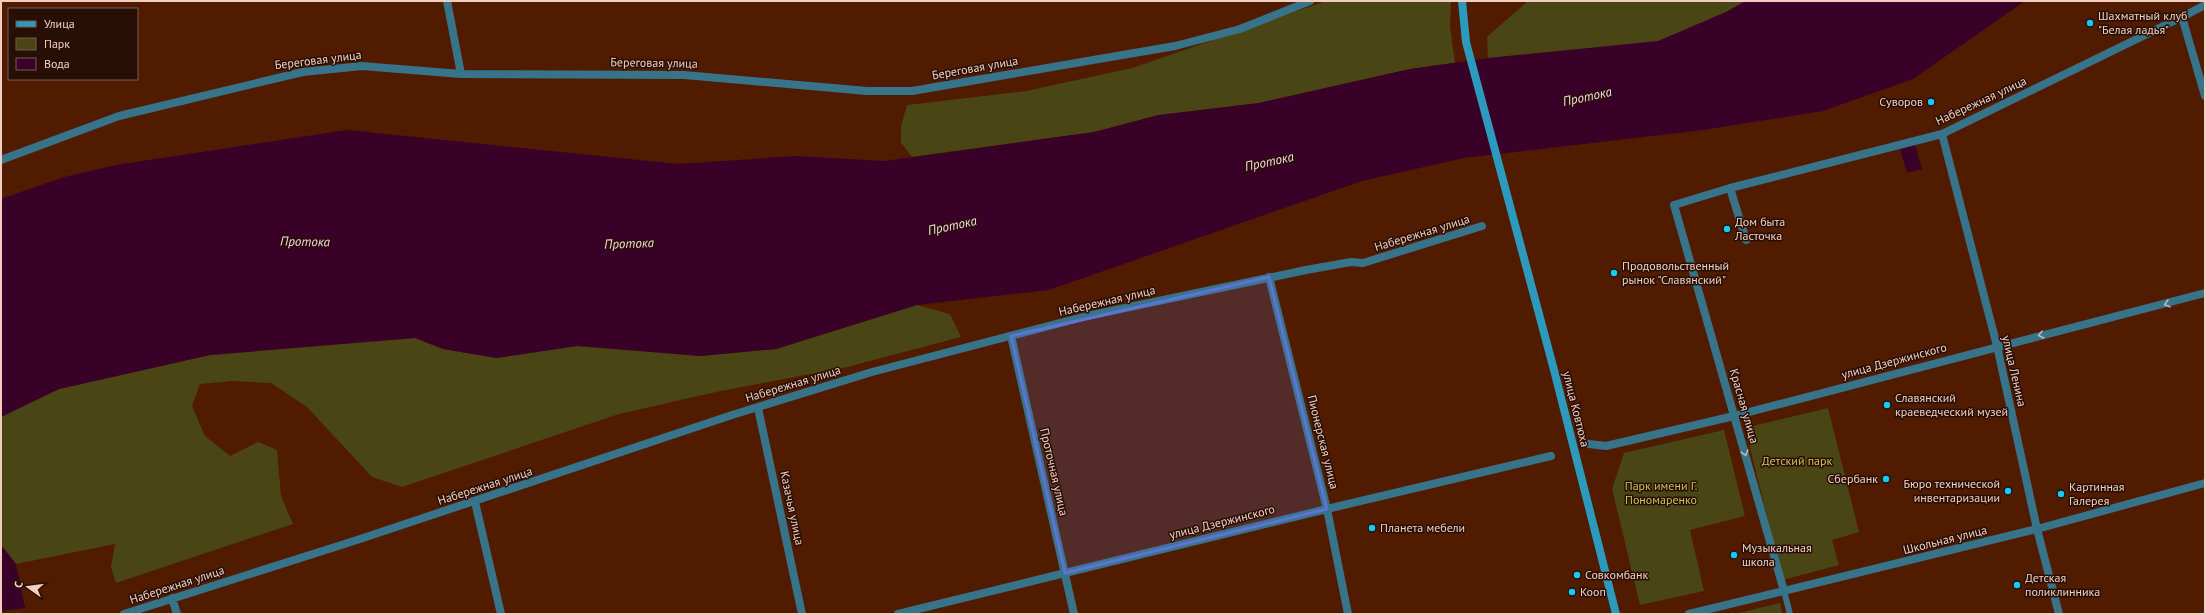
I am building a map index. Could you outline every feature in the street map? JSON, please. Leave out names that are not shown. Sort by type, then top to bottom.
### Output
[{"type":"main road","name":"улица Ковтюха","points":[[1462,1],[1466,42],[1554,370],[1616,614]]},
{"type":"street","points":[[447,1],[461,74]]},
{"type":"street","name":"Береговая улица","points":[[1,160],[119,116],[287,75],[362,66],[461,74],[684,74],[867,91],[912,91],[1175,46],[1240,28],[1310,1]]},
{"type":"street","name":"Набережная улица","points":[[1674,205],[1730,188],[1942,134],[2205,5]]},
{"type":"street","points":[[2182,17],[2205,96]]},
{"type":"street","name":"улица Ленина","points":[[1942,134],[1997,346],[2037,529],[2059,614]]},
{"type":"street","points":[[1730,188],[1746,240]]},
{"type":"street","name":"Красная улица","points":[[1674,205],[1790,614]]},
{"type":"street","name":"Набережная улица","points":[[124,614],[475,502],[758,408],[872,372],[1087,316],[1269,277],[1351,262],[1363,263],[1482,226]]},
{"type":"street","name":"Пионерская улица","points":[[1269,277],[1327,509],[1348,614]]},
{"type":"street","name":"улица Дзержинского","points":[[1589,444],[1606,446],[1734,416],[1997,346],[2205,293]]},
{"type":"street","name":"Проточная улица","points":[[1011,336],[1074,614]]},
{"type":"street","name":"Казачья улица","points":[[758,408],[802,614]]},
{"type":"street","name":"улица Дзержинского","points":[[898,614],[1551,456]]},
{"type":"street","name":"Школьная улица","points":[[1689,614],[2037,529],[2205,483]]},
{"type":"street","points":[[475,502],[501,614]]},
{"type":"street","points":[[172,598],[177,614]]},
{"type":"highlighted area","points":[[1269,277],[1327,509],[1065,573],[1011,336]]},
{"type":"green space","points":[[1326,1],[1451,1],[1450,26],[1455,63],[1410,69],[1259,103],[1159,115],[1094,132],[912,157],[901,143],[901,126],[907,105],[1026,91],[1132,68]]},
{"type":"green space","points":[[1528,1],[1746,1],[1726,12],[1658,42],[1488,58],[1487,37]]},
{"type":"green space","points":[[917,305],[950,314],[961,337],[847,367],[716,392],[619,414],[402,487],[372,477],[307,407],[271,383],[232,381],[200,384],[192,406],[205,436],[230,456],[258,442],[277,450],[281,496],[293,524],[116,583],[111,567],[115,544],[16,564],[1,545],[1,417],[59,389],[210,355],[415,338],[443,349],[497,358],[577,346],[701,356],[776,349]]},
{"type":"green space","name":"Детский парк","points":[[1828,408],[1859,532],[1832,540],[1839,565],[1783,580],[1745,428]]},
{"type":"green space","name":"Парк имени Г. Пономаренко","points":[[1724,430],[1745,516],[1690,530],[1704,591],[1640,605],[1612,489],[1624,453]]},
{"type":"green space","points":[[1780,603],[1782,614],[1735,614]]},
{"type":"water","name":"Протока","points":[[1746,1],[2025,1],[1913,79],[1823,111],[1703,130],[1464,158],[1362,181],[1049,290],[917,305],[776,349],[701,356],[577,346],[497,358],[443,349],[415,338],[210,355],[59,389],[1,417],[1,199],[64,177],[116,165],[347,130],[678,164],[796,156],[884,161],[1094,132],[1159,115],[1259,103],[1410,69],[1488,58],[1658,41],[1726,12]]},
{"type":"water","points":[[1915,145],[1922,169],[1907,173],[1900,149]]},
{"type":"water","points":[[1,545],[16,564],[25,608],[1,611]]},
{"type":"place","name":"Шахматный клуб \"Белая ладья\"","points":[[2090,23]]},
{"type":"place","name":"Суворов","points":[[1931,102]]},
{"type":"place","name":"Дом быта Ласточка","points":[[1727,229]]},
{"type":"place","name":"Продовольственный рынок \"Славянский\"","points":[[1614,273]]},
{"type":"place","name":"Славянский краеведческий музей","points":[[1887,405]]},
{"type":"place","name":"Сбербанк","points":[[1886,479]]},
{"type":"place","name":"Бюро технической инвентаризации","points":[[2008,491]]},
{"type":"place","name":"Картинная Галерея","points":[[2061,494]]},
{"type":"place","name":"Планета мебели","points":[[1372,528]]},
{"type":"place","name":"Музыкальная школа","points":[[1734,555]]},
{"type":"place","name":"Совкомбанк","points":[[1577,575]]},
{"type":"place","name":"Детская поликлинника","points":[[2017,585]]},
{"type":"place","name":"Кооп","points":[[1572,592]]}]
